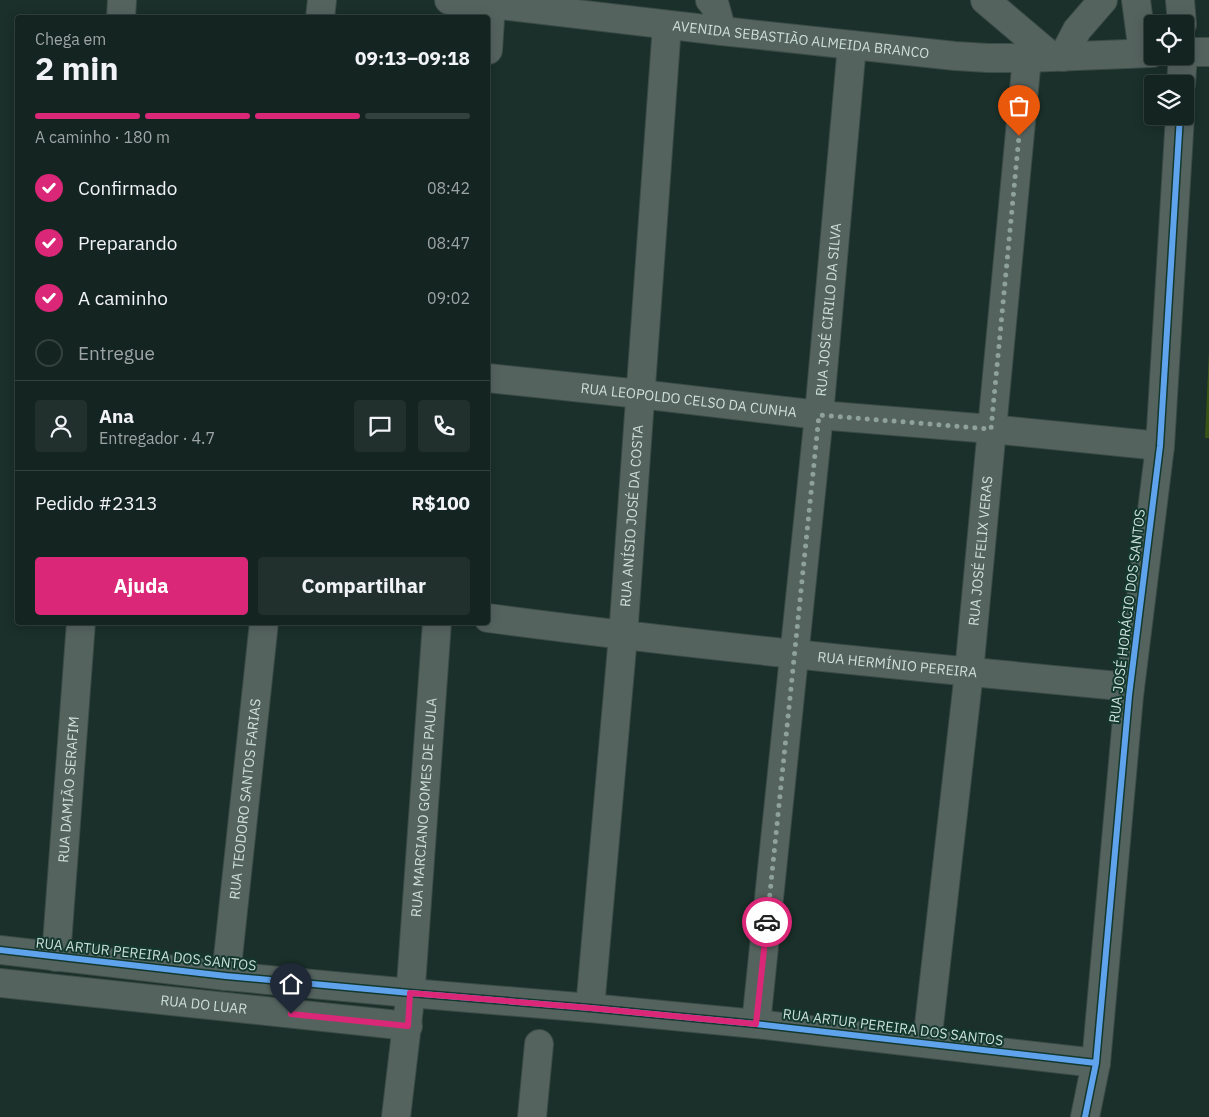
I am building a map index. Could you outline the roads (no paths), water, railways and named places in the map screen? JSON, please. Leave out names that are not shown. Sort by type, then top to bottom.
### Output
[{"type":"street","points":[[121,15],[122,0]]},
{"type":"street","points":[[320,15],[322,0]]},
{"type":"street","name":"AVENIDA SEBASTIÃO ALMEIDA BRANCO","points":[[449,0],[668,25],[717,9],[852,45],[955,56],[988,58],[1144,53]]},
{"type":"street","points":[[985,0],[1047,57],[1077,30],[1103,0]]},
{"type":"street","points":[[1136,0],[1144,35]]},
{"type":"street","points":[[1180,0],[1181,15]]},
{"type":"street","points":[[490,19],[491,4]]},
{"type":"street","name":"RUA ANÍSIO JOSÉ DA COSTA","points":[[590,1008],[623,636],[668,25]]},
{"type":"street","name":"RUA JOSÉ CIRILO DA SILVA","points":[[756,1024],[819,415],[852,45]]},
{"type":"street","points":[[1194,52],[1209,52]]},
{"type":"street","name":"RUA JOSÉ FELIX VERAS","points":[[927,1043],[969,672],[991,429],[1047,57]]},
{"type":"street","name":"RUA JOSÉ HORÁCIO DOS SANTOS","points":[[1085,1117],[1096,1063],[1130,687],[1160,446],[1179,125]]},
{"type":"street","name":"RUA LEOPOLDO CELSO DA CUNHA","points":[[490,378],[819,415],[991,429],[1160,446]]},
{"type":"street","name":"RUA HERMÍNIO PEREIRA","points":[[490,618],[623,636],[1130,687]]},
{"type":"street","name":"RUA DAMIÃO SERAFIM","points":[[56,957],[81,625]]},
{"type":"street","name":"RUA TEODORO SANTOS FARIAS","points":[[226,976],[264,625]]},
{"type":"street","name":"RUA MARCIANO GOMES DE PAULA","points":[[396,1117],[408,1026],[437,625]]},
{"type":"street","name":"RUA ARTUR PEREIRA DOS SANTOS","points":[[0,950],[226,976],[756,1024],[1096,1063]]},
{"type":"street","name":"RUA DO LUAR","points":[[0,984],[408,1026]]},
{"type":"street","points":[[532,1117],[539,1044]]}]
